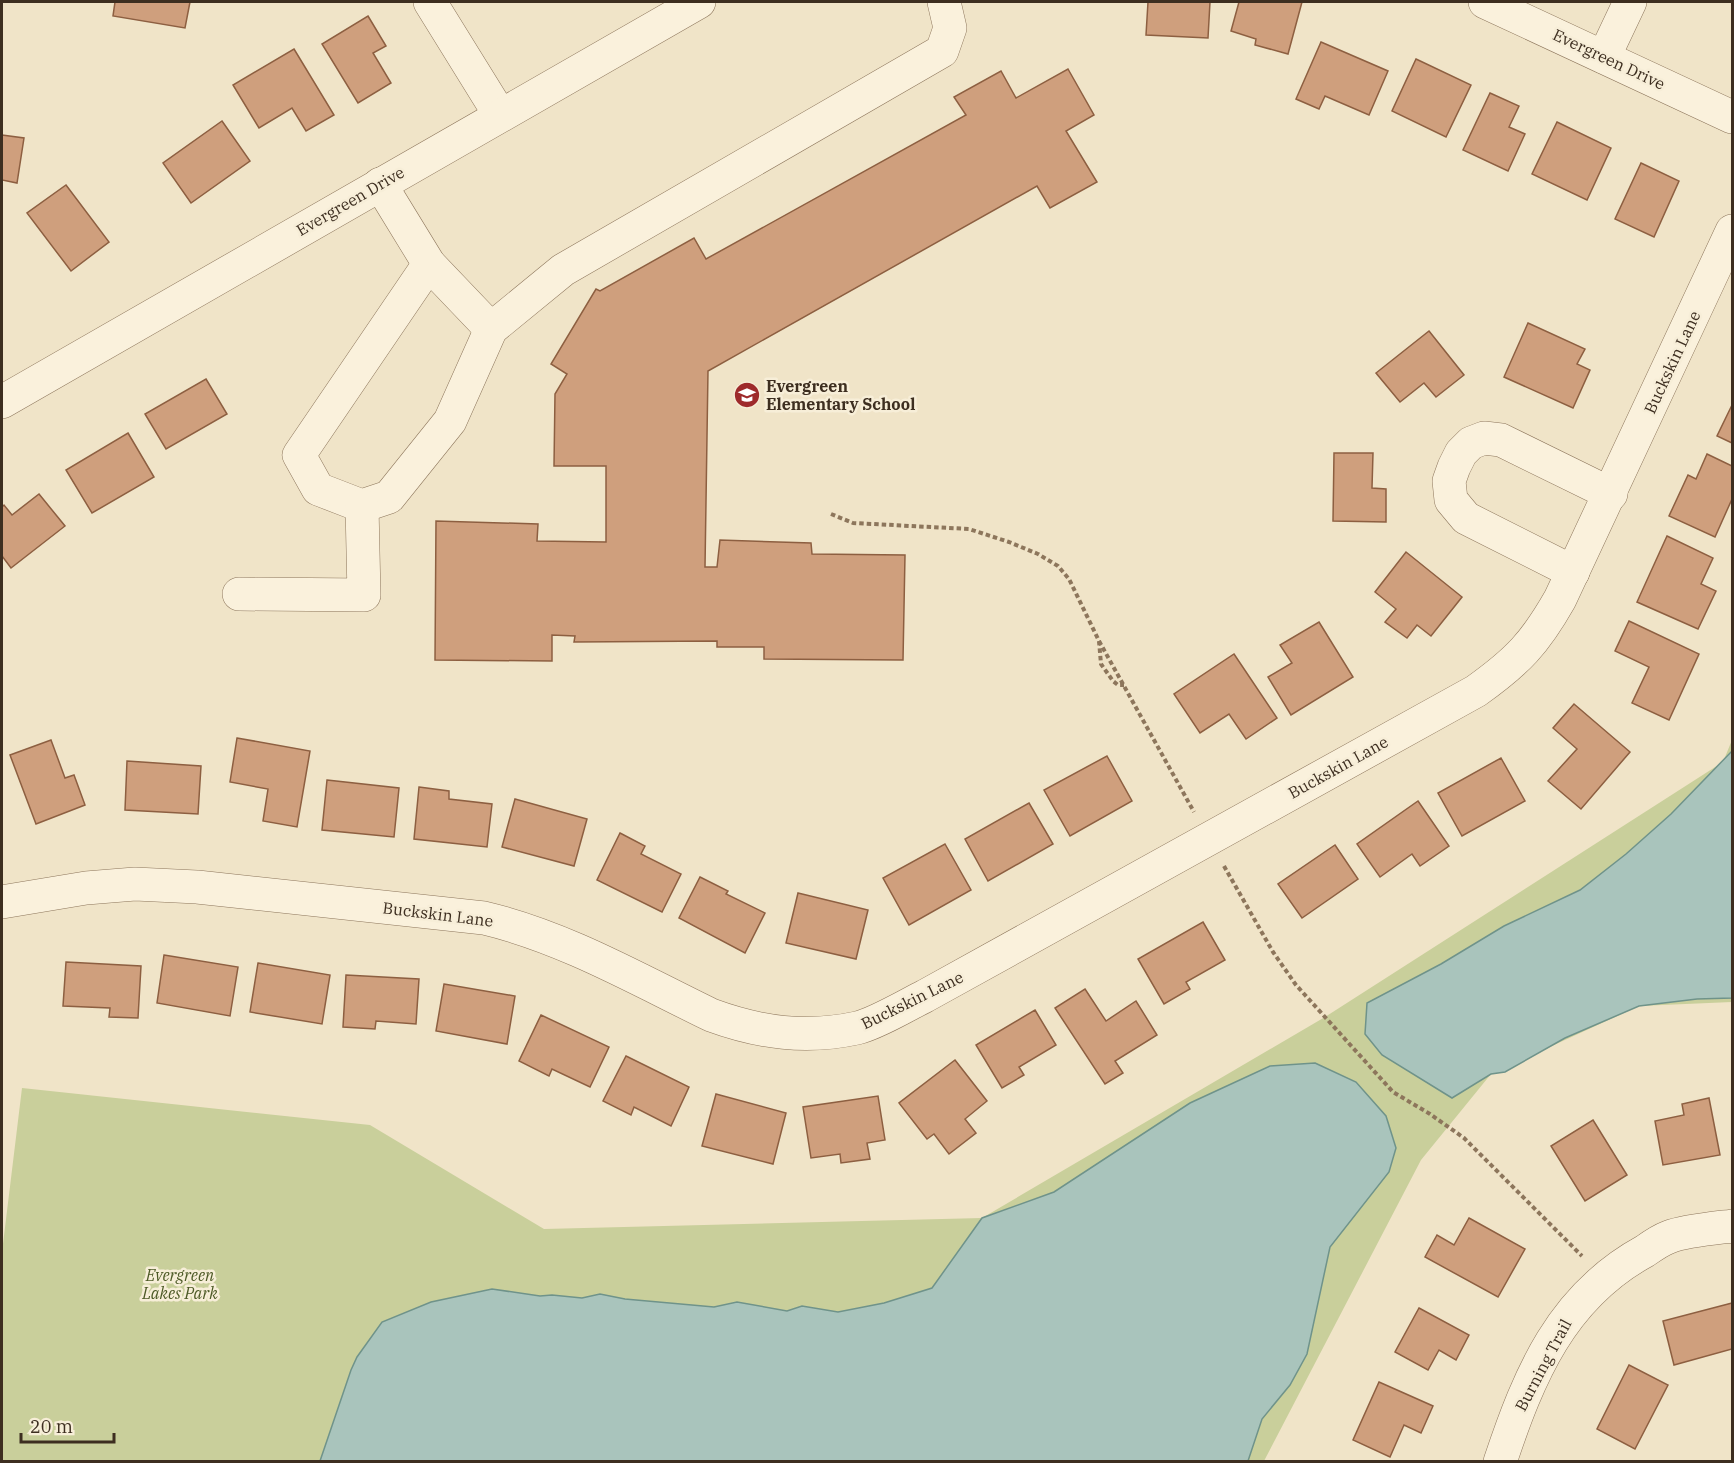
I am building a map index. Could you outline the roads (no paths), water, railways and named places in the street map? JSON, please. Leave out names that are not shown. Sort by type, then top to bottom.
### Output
[{"type":"street","points":[[430,2],[500,115]]},
{"type":"street","name":"Evergreen Drive","points":[[3,395],[699,2]]},
{"type":"street","points":[[429,264],[299,455],[318,489],[362,506],[389,497],[450,420],[491,330],[563,270],[942,51],[950,28],[944,2]]},
{"type":"street","name":"Evergreen Drive","points":[[1485,2],[1732,117]]},
{"type":"street","points":[[1604,57],[1630,2]]},
{"type":"street","points":[[380,184],[429,264],[491,330]]},
{"type":"street","name":"Buckskin Lane","points":[[2,902],[86,888],[135,884],[197,887],[484,918],[519,926],[552,938],[711,1015],[736,1024],[762,1031],[804,1034],[859,1028],[925,996],[1476,690],[1504,671],[1524,653],[1543,629],[1573,572],[1732,231]]},
{"type":"street","points":[[1573,572],[1466,518],[1451,500],[1449,481],[1454,467],[1461,453],[1471,442],[1484,438],[1501,440],[1611,494]]},
{"type":"street","points":[[238,594],[364,595],[362,506]]},
{"type":"street","name":"Burning Trail","points":[[1500,1461],[1526,1392],[1554,1339],[1572,1311],[1604,1278],[1627,1260],[1669,1237],[1732,1226]]},
{"type":"water","points":[[1732,751],[1732,998],[1697,999],[1639,1006],[1565,1038],[1505,1072],[1491,1074],[1452,1098],[1382,1055],[1365,1034],[1367,1003],[1441,964],[1504,926],[1580,890],[1626,854],[1671,814]]},
{"type":"water","points":[[1315,1063],[1356,1082],[1386,1116],[1396,1148],[1389,1172],[1330,1247],[1307,1354],[1290,1385],[1262,1419],[1248,1461],[320,1461],[357,1357],[382,1322],[431,1302],[492,1289],[540,1296],[582,1298],[600,1294],[625,1299],[714,1307],[737,1302],[787,1311],[802,1306],[838,1312],[884,1303],[932,1288],[982,1218],[1054,1192],[1190,1103],[1270,1066]]},
{"type":"place","name":"Evergreen Elementary School","points":[[747,395]]},
{"type":"park label","name":"Evergreen Lakes Park","points":[[180,1284]]}]
